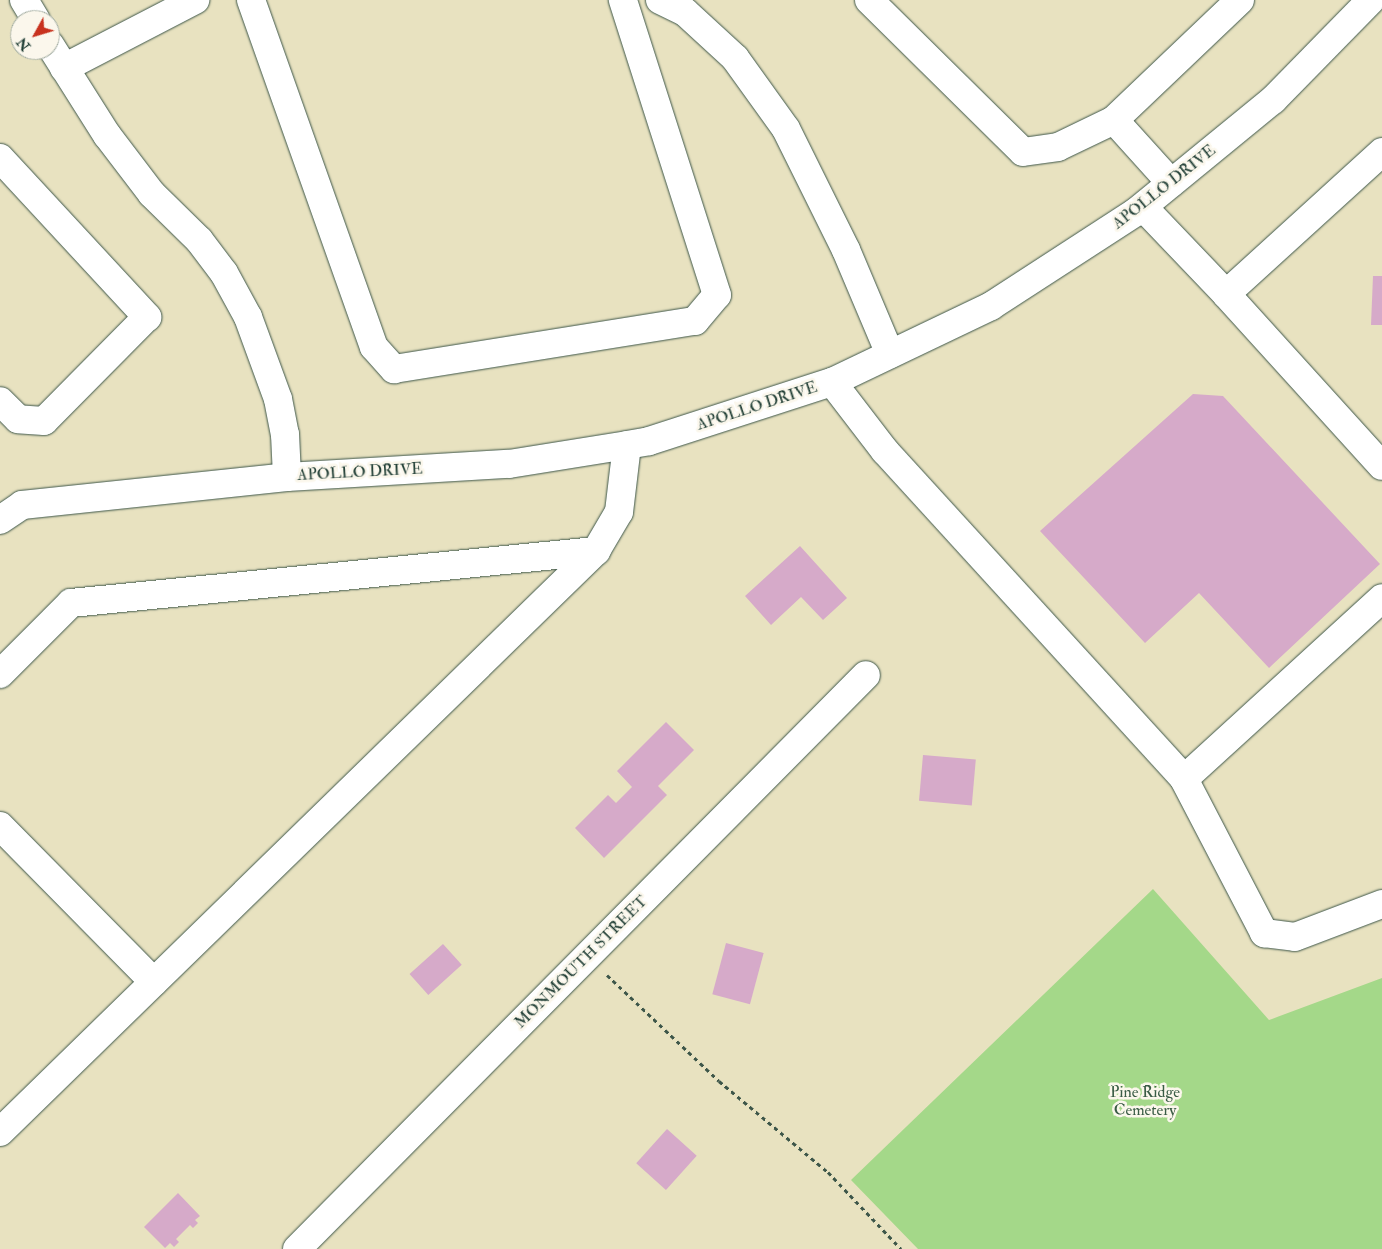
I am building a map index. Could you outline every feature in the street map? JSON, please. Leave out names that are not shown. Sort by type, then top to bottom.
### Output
[{"type":"street","points":[[64,68],[195,0]]},
{"type":"street","points":[[251,0],[374,347],[394,369],[695,321],[717,295],[623,0]]},
{"type":"street","points":[[660,0],[688,6],[735,58],[786,129],[846,250],[890,354]]},
{"type":"street","points":[[869,0],[1023,152],[1058,147],[1114,120],[1240,0]]},
{"type":"street","name":"APOLLO DRIVE","points":[[0,520],[11,500],[287,477],[509,464],[648,441],[832,382],[991,306],[1142,207],[1273,100],[1371,0]]},
{"type":"street","points":[[59,60],[108,135],[152,194],[199,240],[224,273],[248,317],[278,399],[285,434],[287,477]]},
{"type":"street","points":[[1114,120],[1172,184]]},
{"type":"street","points":[[1226,294],[1382,152]]},
{"type":"street","points":[[0,158],[147,316],[44,421],[18,419],[0,401]]},
{"type":"street","points":[[1142,207],[1226,294],[1382,466]]},
{"type":"street","points":[[832,382],[885,451],[1184,779],[1264,934],[1295,937],[1382,904]]},
{"type":"street","points":[[0,1132],[596,550],[619,512],[627,444]]},
{"type":"street","points":[[0,674],[71,603],[596,550]]},
{"type":"street","points":[[1184,779],[1382,598]]},
{"type":"street","name":"MONMOUTH STREET","points":[[297,1249],[866,675]]},
{"type":"street","points":[[0,826],[154,982]]},
{"type":"path","points":[[587,956],[719,1081],[828,1172],[901,1249]]},
{"type":"green space","name":"Pine Ridge Cemetery","points":[[1153,889],[1269,1020],[1382,978],[1382,1249],[918,1249],[851,1180]]},
{"type":"building","points":[[1373,276],[1382,276],[1382,325],[1371,325]]},
{"type":"building","points":[[1193,394],[1223,396],[1380,564],[1269,668],[1199,593],[1145,643],[1040,531]]},
{"type":"building","points":[[800,546],[847,598],[823,620],[801,597],[771,625],[745,596]]},
{"type":"building","points":[[666,722],[694,750],[658,786],[667,795],[604,858],[575,828],[608,795],[616,803],[632,787],[617,771]]},
{"type":"building","points":[[923,755],[976,760],[972,805],[919,801]]},
{"type":"building","points":[[726,943],[764,953],[750,1004],[712,994]]},
{"type":"building","points":[[443,944],[462,965],[428,995],[410,974]]},
{"type":"building","points":[[667,1129],[697,1156],[666,1190],[636,1163]]},
{"type":"building","points":[[178,1193],[200,1216],[195,1220],[198,1223],[193,1228],[190,1225],[176,1239],[179,1242],[174,1247],[170,1243],[165,1248],[144,1227]]}]
